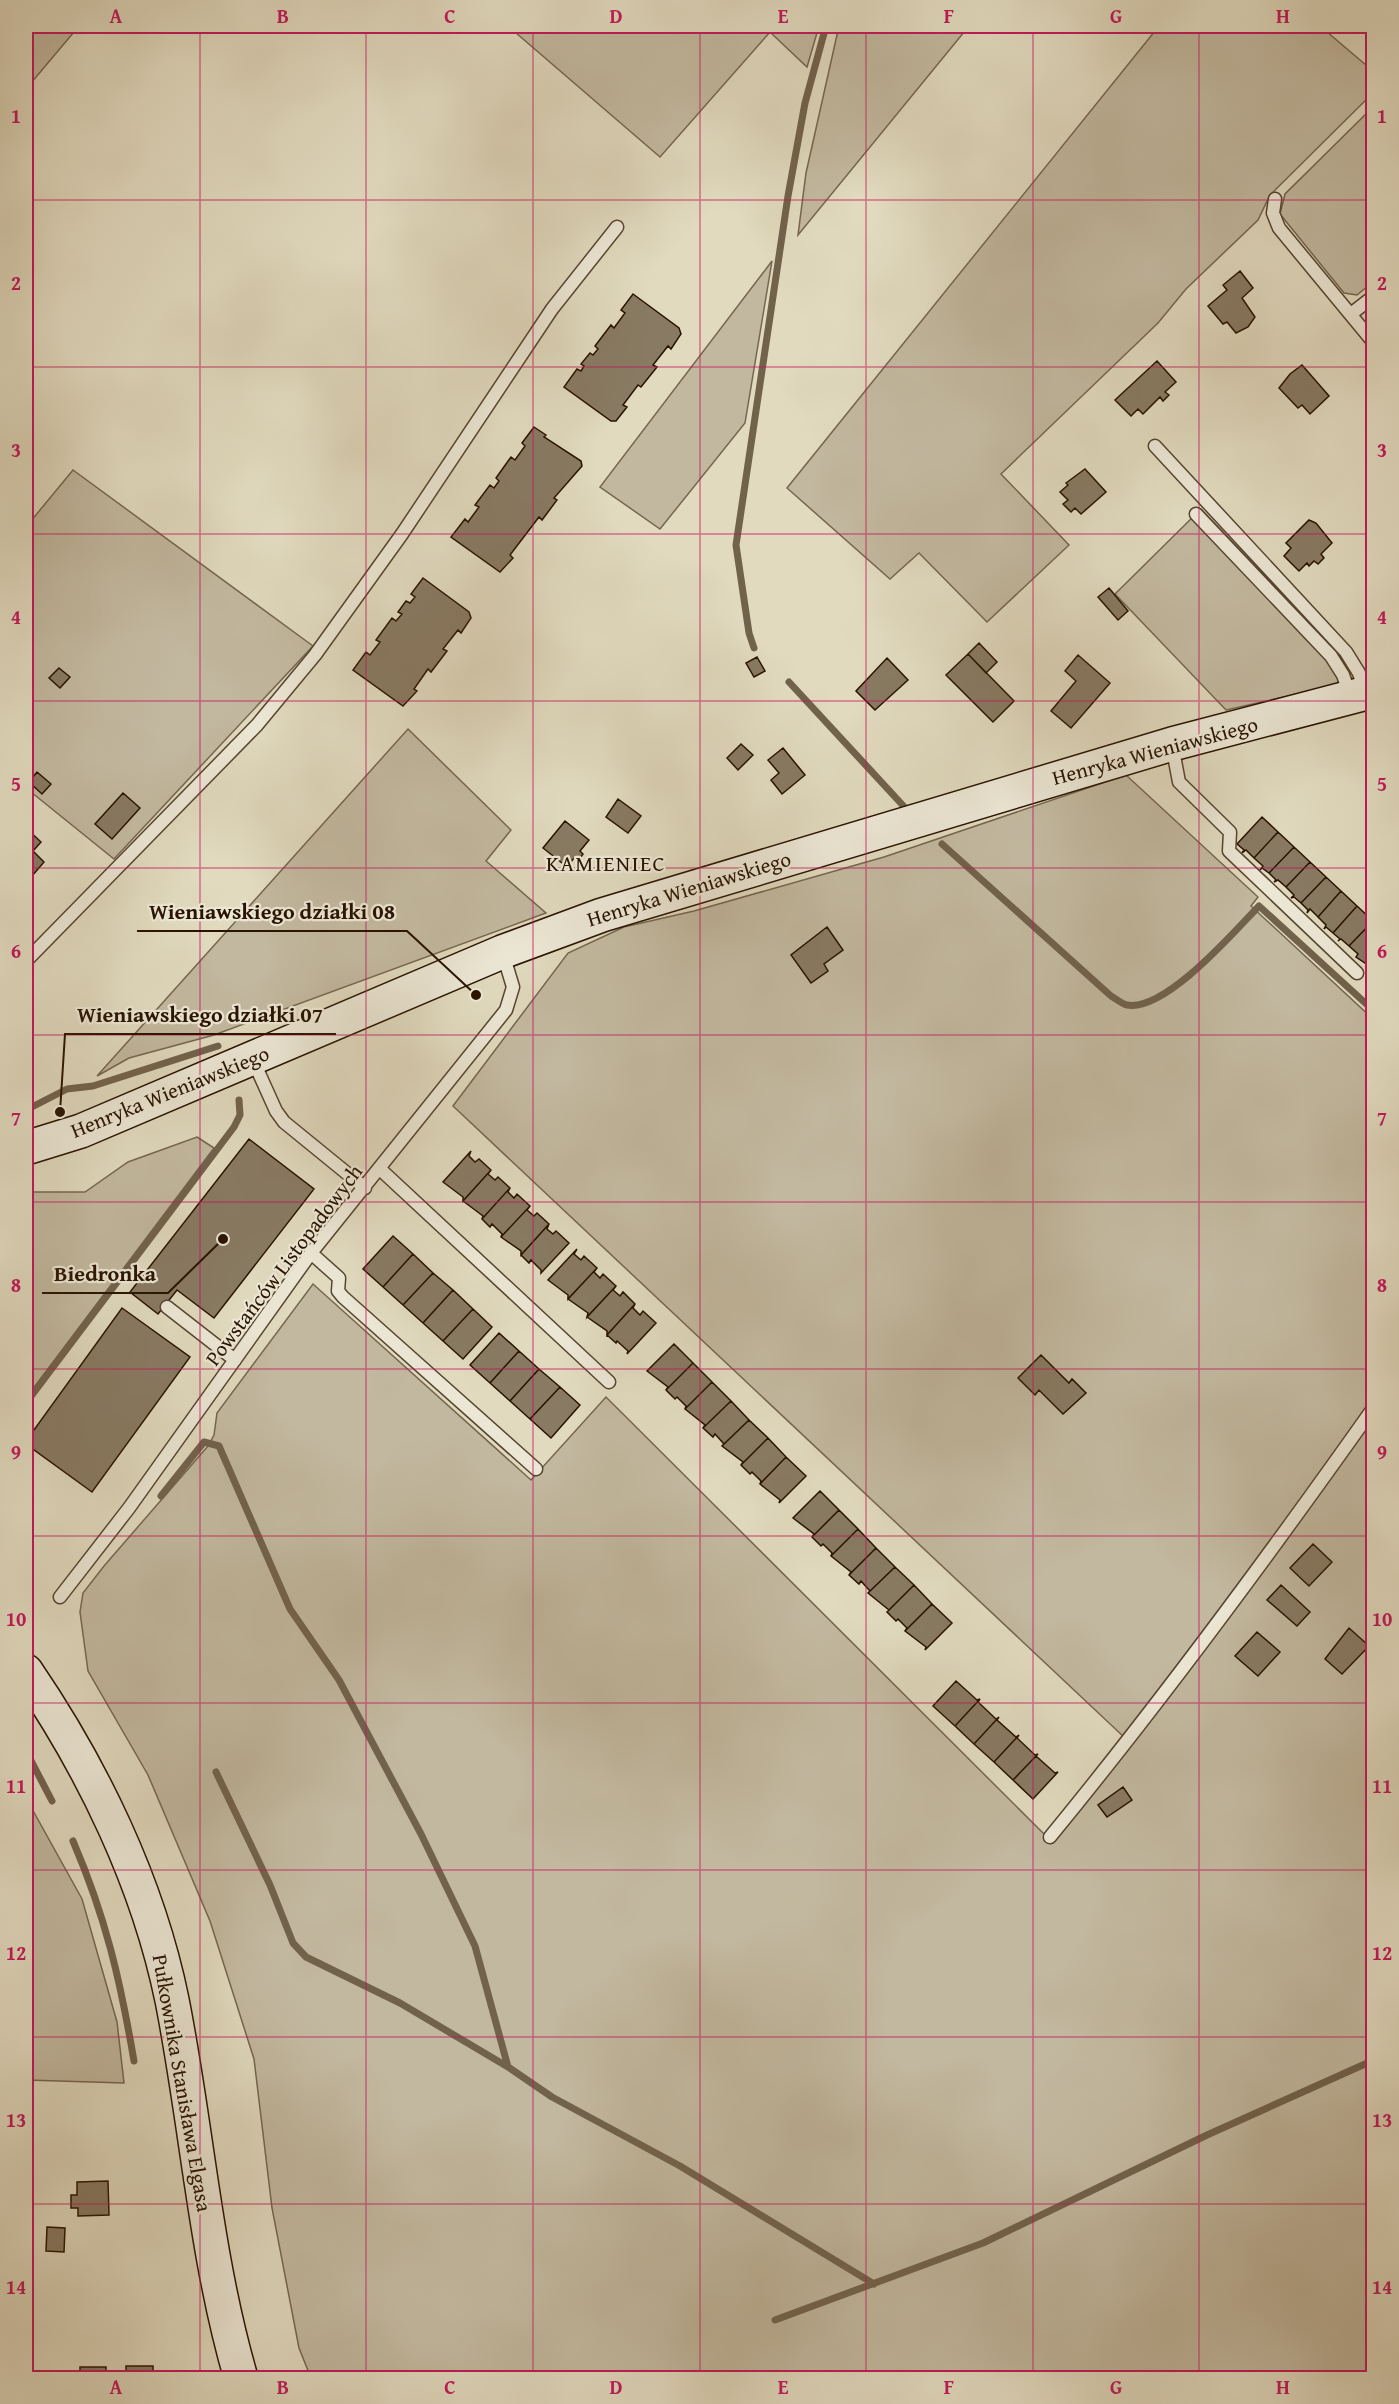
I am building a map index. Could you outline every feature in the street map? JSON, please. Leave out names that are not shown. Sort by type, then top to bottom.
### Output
[{"type":"street","name":"Henryka Wieniawskiego","points":[[26,1148],[81,1131],[502,951],[602,915],[1172,744],[1363,693]]},
{"type":"street","name":"Pułkownika Stanisława Elgasa","points":[[26,1671],[56,1719],[101,1801],[139,1886],[155,1936],[172,2000],[207,2225],[241,2379]]},
{"type":"lane","points":[[1275,198],[1273,213],[1279,228],[1374,343]]},
{"type":"lane","points":[[26,961],[256,725],[315,655],[402,534],[552,309],[617,227]]},
{"type":"lane","points":[[1351,314],[1374,296]]},
{"type":"lane","points":[[1155,446],[1346,652],[1359,673],[1363,693]]},
{"type":"lane","points":[[1196,514],[1331,656],[1343,675],[1363,693]]},
{"type":"lane","points":[[1172,744],[1179,782],[1230,832],[1228,851],[1357,973]]},
{"type":"lane","name":"Powstańców Listopadowych","points":[[60,1596],[235,1360],[311,1252],[365,1188],[506,1010],[513,987],[502,951]]},
{"type":"lane","points":[[252,1059],[276,1112],[284,1122],[365,1188]]},
{"type":"lane","points":[[380,1169],[609,1382]]},
{"type":"lane","points":[[311,1252],[339,1278],[339,1291],[343,1297],[536,1469]]},
{"type":"lane","points":[[167,1307],[235,1360]]},
{"type":"lane","points":[[1050,1837],[1124,1746],[1306,1503],[1374,1407]]},
{"type":"shaded area","points":[[26,26],[79,26],[26,89]]},
{"type":"shaded area","points":[[508,26],[819,26],[807,67],[770,32],[660,157]]},
{"type":"shaded area","points":[[839,26],[969,26],[798,235],[806,173]]},
{"type":"shaded area","points":[[1159,26],[1320,26],[1373,71],[1373,93],[1270,195],[1258,220],[1186,289],[1158,323],[1001,474],[1069,545],[987,622],[919,553],[890,579],[787,488]]},
{"type":"shaded area","points":[[1373,107],[1373,282],[1357,295],[1344,293],[1280,214],[1285,194]]},
{"type":"shaded area","points":[[772,261],[745,423],[660,529],[600,487]]},
{"type":"shaded area","points":[[73,470],[313,646],[114,859],[26,788],[26,527]]},
{"type":"shaded area","points":[[1201,509],[1364,679],[1226,710],[1115,594]]},
{"type":"shaded area","points":[[408,729],[511,830],[486,861],[546,913],[214,1035],[129,1058],[97,1076]]},
{"type":"shaded area","points":[[1126,775],[1258,897],[1251,906],[1373,1019],[1373,2378],[311,2378],[299,2348],[272,2208],[254,2059],[210,1921],[148,1775],[88,1671],[80,1612],[83,1593],[208,1446],[214,1435],[217,1413],[313,1284],[531,1480],[606,1397],[1045,1835],[1125,1738],[453,1106],[568,953],[624,927],[694,911],[884,857]]},
{"type":"shaded area","points":[[197,1137],[214,1148],[26,1398],[26,1192],[85,1192],[128,1162]]},
{"type":"shaded area","points":[[26,1798],[82,1899],[117,2022],[124,2083],[26,2080]]},
{"type":"building","points":[[1240,271],[1253,288],[1242,298],[1255,317],[1248,327],[1236,333],[1227,322],[1223,324],[1208,306],[1227,290],[1223,285]]},
{"type":"building","points":[[633,294],[679,328],[681,334],[671,349],[668,346],[653,365],[657,367],[641,387],[638,385],[623,405],[627,407],[616,421],[611,421],[564,387],[577,369],[581,371],[584,366],[581,364],[590,353],[593,355],[598,349],[595,346],[611,325],[614,328],[625,313],[621,310]]},
{"type":"building","points":[[1157,361],[1176,382],[1165,392],[1169,395],[1163,401],[1160,397],[1143,414],[1138,409],[1131,416],[1115,400]]},
{"type":"building","points":[[1302,365],[1329,396],[1310,414],[1302,405],[1298,408],[1279,388],[1290,374]]},
{"type":"building","points":[[534,427],[546,435],[544,437],[581,461],[582,466],[554,498],[557,500],[542,520],[539,517],[510,555],[513,558],[500,572],[451,537],[465,519],[468,522],[479,507],[475,505],[490,485],[494,488],[499,481],[496,478],[511,457],[515,460],[525,446],[522,443]]},
{"type":"building","points":[[1085,469],[1106,492],[1081,514],[1075,508],[1071,512],[1063,504],[1068,500],[1060,492],[1068,485],[1066,483]]},
{"type":"building","points":[[1309,520],[1316,523],[1332,543],[1321,554],[1324,558],[1318,564],[1314,561],[1309,566],[1307,563],[1299,571],[1284,556],[1291,548],[1286,543]]},
{"type":"building","points":[[423,578],[469,612],[471,618],[461,633],[458,630],[443,649],[447,651],[431,672],[428,669],[414,689],[417,691],[403,706],[353,670],[366,652],[370,655],[380,642],[376,640],[392,618],[396,621],[402,614],[398,612],[406,601],[410,603],[415,597],[411,594]]},
{"type":"building","points":[[1109,588],[1128,611],[1118,620],[1098,597]]},
{"type":"building","points":[[979,643],[997,662],[986,673],[968,654]]},
{"type":"building","points":[[968,654],[1014,701],[993,722],[946,675]]},
{"type":"building","points":[[1078,655],[1110,683],[1071,728],[1051,711],[1076,681],[1065,671]]},
{"type":"building","points":[[757,657],[765,671],[754,677],[746,663]]},
{"type":"building","points":[[887,658],[908,680],[875,710],[856,691]]},
{"type":"building","points":[[59,668],[70,677],[60,688],[49,678]]},
{"type":"building","points":[[741,744],[753,755],[738,770],[727,758]]},
{"type":"building","points":[[783,748],[805,775],[782,794],[771,780],[779,773],[768,760]]},
{"type":"building","points":[[37,772],[51,784],[42,794],[29,782]]},
{"type":"building","points":[[123,793],[140,808],[112,839],[95,824]]},
{"type":"building","points":[[618,799],[641,816],[628,833],[606,817]]},
{"type":"building","points":[[1262,817],[1278,832],[1254,858],[1246,850],[1242,853],[1244,850],[1237,844]]},
{"type":"building","points":[[565,821],[589,840],[580,851],[583,854],[578,861],[574,858],[567,867],[543,848]]},
{"type":"building","points":[[26,828],[41,842],[33,851],[44,862],[26,883]]},
{"type":"building","points":[[1278,832],[1294,847],[1269,873],[1262,868],[1260,870],[1263,866],[1254,858]]},
{"type":"building","points":[[1294,847],[1310,862],[1286,887],[1278,880],[1274,882],[1276,880],[1269,873]]},
{"type":"building","points":[[1310,862],[1326,877],[1301,903],[1294,897],[1291,898],[1294,895],[1286,887]]},
{"type":"building","points":[[1326,877],[1341,891],[1318,917],[1310,909],[1307,913],[1308,910],[1301,903]]},
{"type":"building","points":[[1341,891],[1357,906],[1333,933],[1326,927],[1324,929],[1326,925],[1318,917]]},
{"type":"building","points":[[1357,906],[1373,921],[1349,946],[1341,939],[1338,941],[1340,939],[1333,933]]},
{"type":"building","points":[[1373,921],[1374,954],[1365,963],[1356,957],[1358,954],[1349,946]]},
{"type":"building","points":[[827,927],[843,950],[824,964],[828,971],[811,983],[791,955]]},
{"type":"building","points":[[249,1139],[314,1189],[214,1318],[177,1290],[158,1314],[130,1292]]},
{"type":"building","points":[[471,1151],[469,1156],[475,1162],[479,1159],[491,1170],[463,1201],[463,1197],[443,1182]]},
{"type":"building","points":[[491,1170],[488,1174],[495,1180],[498,1177],[510,1188],[482,1219],[483,1216],[463,1201]]},
{"type":"building","points":[[510,1188],[508,1192],[514,1198],[517,1194],[530,1206],[501,1237],[502,1234],[492,1224],[490,1227],[482,1219]]},
{"type":"building","points":[[530,1206],[527,1210],[534,1216],[537,1213],[549,1224],[521,1255],[521,1251],[501,1237]]},
{"type":"building","points":[[549,1224],[547,1229],[553,1234],[556,1231],[569,1243],[541,1273],[541,1270],[531,1260],[529,1263],[521,1255]]},
{"type":"building","points":[[393,1236],[413,1254],[383,1287],[363,1269]]},
{"type":"building","points":[[577,1249],[574,1254],[581,1260],[584,1256],[597,1268],[568,1299],[568,1295],[548,1280]]},
{"type":"building","points":[[413,1254],[433,1273],[403,1305],[383,1287]]},
{"type":"building","points":[[597,1268],[594,1272],[600,1278],[603,1274],[616,1286],[587,1317],[588,1313],[568,1299]]},
{"type":"building","points":[[433,1273],[453,1290],[423,1323],[403,1305]]},
{"type":"building","points":[[616,1286],[613,1290],[620,1296],[623,1292],[635,1304],[607,1335],[607,1331],[587,1317]]},
{"type":"building","points":[[453,1290],[473,1309],[443,1341],[423,1323]]},
{"type":"building","points":[[635,1304],[633,1308],[640,1315],[643,1311],[656,1323],[627,1354],[628,1351],[607,1335]]},
{"type":"building","points":[[122,1308],[190,1357],[92,1492],[26,1444],[26,1441]]},
{"type":"building","points":[[473,1309],[492,1327],[463,1359],[443,1341]]},
{"type":"building","points":[[499,1333],[519,1351],[490,1383],[470,1365]]},
{"type":"building","points":[[674,1344],[693,1363],[666,1390],[668,1387],[647,1371]]},
{"type":"building","points":[[519,1351],[539,1369],[510,1401],[490,1383]]},
{"type":"building","points":[[1041,1355],[1069,1383],[1072,1379],[1086,1393],[1063,1414],[1039,1390],[1035,1395],[1018,1378]]},
{"type":"building","points":[[693,1363],[712,1382],[685,1409],[686,1406],[677,1397],[675,1399],[666,1390]]},
{"type":"building","points":[[539,1369],[560,1387],[530,1419],[510,1401]]},
{"type":"building","points":[[712,1382],[731,1401],[703,1428],[705,1425],[685,1409]]},
{"type":"building","points":[[560,1387],[580,1405],[551,1438],[530,1419]]},
{"type":"building","points":[[731,1401],[749,1420],[722,1446],[724,1444],[715,1434],[713,1437],[703,1428]]},
{"type":"building","points":[[749,1420],[768,1438],[741,1465],[743,1462],[722,1446]]},
{"type":"building","points":[[768,1438],[786,1457],[760,1484],[761,1481],[752,1472],[750,1474],[741,1465]]},
{"type":"building","points":[[786,1457],[806,1476],[779,1503],[780,1500],[760,1484]]},
{"type":"building","points":[[820,1491],[839,1510],[812,1537],[814,1534],[793,1518]]},
{"type":"building","points":[[839,1510],[858,1529],[831,1556],[832,1553],[823,1544],[821,1546],[812,1537]]},
{"type":"building","points":[[858,1529],[876,1548],[849,1575],[851,1572],[831,1556]]},
{"type":"building","points":[[1313,1544],[1332,1562],[1309,1586],[1290,1568]]},
{"type":"building","points":[[876,1548],[895,1567],[868,1593],[870,1591],[861,1581],[859,1584],[849,1575]]},
{"type":"building","points":[[895,1567],[914,1585],[889,1610],[868,1593]]},
{"type":"building","points":[[914,1585],[932,1604],[905,1631],[907,1628],[887,1612]]},
{"type":"building","points":[[1281,1585],[1310,1612],[1297,1626],[1267,1600]]},
{"type":"building","points":[[932,1604],[952,1623],[925,1650],[926,1647],[905,1631]]},
{"type":"building","points":[[1349,1628],[1369,1646],[1342,1674],[1325,1659]]},
{"type":"building","points":[[1257,1632],[1280,1652],[1258,1676],[1235,1656]]},
{"type":"building","points":[[956,1681],[977,1700],[980,1699],[955,1726],[933,1706]]},
{"type":"building","points":[[980,1699],[978,1702],[996,1719],[999,1717],[974,1744],[955,1726]]},
{"type":"building","points":[[999,1717],[997,1720],[1016,1737],[1019,1735],[994,1762],[974,1744]]},
{"type":"building","points":[[1019,1735],[1017,1738],[1035,1755],[1038,1754],[1013,1780],[994,1762]]},
{"type":"building","points":[[1036,1756],[1055,1773],[1058,1772],[1033,1799],[1013,1780]]},
{"type":"building","points":[[1123,1787],[1132,1800],[1107,1817],[1098,1805]]},
{"type":"building","points":[[108,2181],[109,2215],[78,2216],[78,2208],[71,2208],[71,2195],[77,2195],[77,2182]]},
{"type":"building","points":[[47,2227],[65,2228],[64,2252],[46,2251]]},
{"type":"building","points":[[126,2366],[153,2366],[153,2378],[126,2378]]},
{"type":"building","points":[[80,2367],[106,2367],[106,2378],[80,2378]]},
{"type":"waterway","points":[[754,648],[749,633],[736,545],[788,196],[805,103],[826,26]]},
{"type":"waterway","points":[[789,682],[909,812]]},
{"type":"waterway","points":[[942,844],[1111,996],[1127,1005],[1143,1004],[1179,984],[1216,951],[1259,906],[1374,1011]]},
{"type":"waterway","points":[[26,1110],[67,1089],[93,1086],[218,1046]]},
{"type":"waterway","points":[[26,1403],[234,1127],[240,1115],[239,1100]]},
{"type":"waterway","points":[[161,1496],[204,1442],[219,1446],[290,1609],[339,1680],[421,1834],[475,1946],[508,2067],[552,2097],[680,2166],[874,2284]]},
{"type":"waterway","points":[[26,1751],[52,1801]]},
{"type":"waterway","points":[[216,1772],[270,1885],[293,1943],[306,1957],[400,2003],[508,2067]]},
{"type":"waterway","points":[[73,1841],[85,1869],[111,1949],[134,2061]]},
{"type":"waterway","points":[[775,2320],[983,2243],[1207,2135],[1374,2060]]},
{"type":"place","name":"Wieniawskiego działki 08","points":[[476,995]]},
{"type":"place","name":"Wieniawskiego działki 07","points":[[60,1112]]},
{"type":"place","name":"Biedronka","points":[[223,1239]]},
{"type":"district","name":"KAMIENIEC","points":[[606,863]]}]
